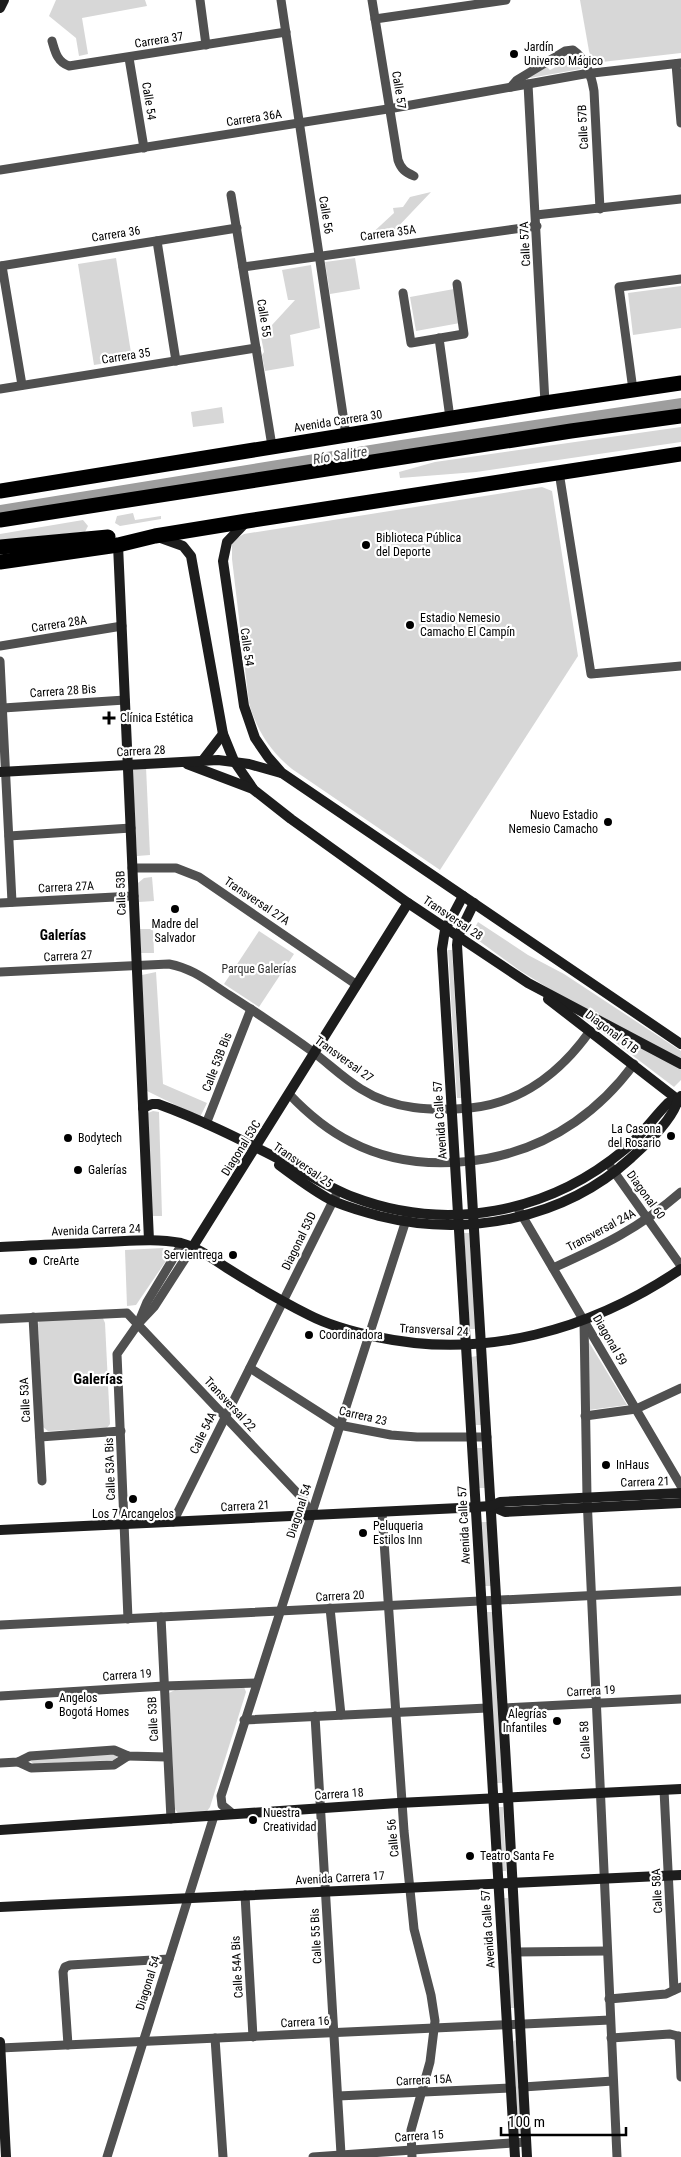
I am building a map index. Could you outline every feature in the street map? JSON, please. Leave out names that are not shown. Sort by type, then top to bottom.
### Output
[{"type":"highway","name":"Avenida Carrera 30","points":[[0,491],[545,402],[681,383]]},
{"type":"highway","points":[[0,520],[681,416]]},
{"type":"highway","points":[[0,562],[118,545],[155,536],[247,521],[681,454]]},
{"type":"highway","points":[[0,547],[113,536],[155,536]]},
{"type":"main road","points":[[0,8],[4,0]]},
{"type":"main road","name":"Calle 54","points":[[247,521],[227,542],[224,554],[234,646],[248,722],[262,749],[282,773]]},
{"type":"main road","points":[[155,536],[184,546],[191,556],[222,734],[234,762]]},
{"type":"main road","name":"Calle 53B","points":[[118,545],[149,1240]]},
{"type":"main road","points":[[203,760],[222,734]]},
{"type":"main road","name":"Carrera 28","points":[[3,772],[203,760],[234,762],[282,773]]},
{"type":"main road","points":[[179,762],[210,771],[254,790]]},
{"type":"main road","name":"Transversal 28","points":[[234,762],[254,790],[286,816],[408,903],[528,983],[681,1064]]},
{"type":"main road","name":"Transversal 28","points":[[282,773],[681,1044]]},
{"type":"main road","name":"Avenida Calle 57","points":[[463,896],[442,937],[442,949],[515,2157]]},
{"type":"main road","name":"Diagonal 53C","points":[[192,1248],[408,903]]},
{"type":"main road","points":[[474,903],[458,936],[527,2157]]},
{"type":"main road","name":"Diagonal 61B","points":[[528,983],[680,1099]]},
{"type":"main road","name":"Transversal 25","points":[[256,1148],[302,1182],[333,1200],[367,1213],[459,1220],[522,1216],[561,1203],[586,1190],[611,1167],[669,1103],[680,1099]]},
{"type":"main road","name":"Transversal 25","points":[[143,1108],[152,1104],[158,1104],[206,1124],[338,1190],[407,1216]]},
{"type":"main road","name":"Transversal 25","points":[[474,1219],[517,1207],[611,1167]]},
{"type":"main road","name":"Avenida Carrera 24","points":[[0,1247],[149,1240],[182,1244],[192,1248]]},
{"type":"main road","name":"Transversal 24","points":[[192,1248],[283,1302],[327,1323],[370,1336],[412,1343],[466,1344],[533,1336],[584,1321],[634,1298],[681,1267]]},
{"type":"main road","name":"Carrera 21","points":[[0,1530],[476,1507],[491,1506],[500,1502],[681,1493]]},
{"type":"main road","name":"Carrera 21","points":[[491,1506],[505,1512],[681,1504]]},
{"type":"main road","name":"Carrera 18","points":[[0,1830],[402,1803],[681,1790]]},
{"type":"main road","name":"Avenida Carrera 17","points":[[0,1907],[681,1876]]},
{"type":"main road","points":[[0,2042],[6,2157]]},
{"type":"street","points":[[200,0],[206,45]]},
{"type":"street","name":"Calle 56","points":[[281,0],[346,435]]},
{"type":"street","name":"Calle 57","points":[[372,0],[400,166],[406,173],[414,176]]},
{"type":"street","points":[[375,19],[473,2],[506,0]]},
{"type":"street","name":"Carrera 37","points":[[52,41],[58,58],[62,63],[69,66],[286,32]]},
{"type":"street","name":"Carrera 36A","points":[[511,87],[517,80],[565,51],[573,50]]},
{"type":"street","name":"Calle 57B","points":[[573,50],[589,73],[594,91],[600,209]]},
{"type":"street","name":"Calle 54","points":[[129,58],[144,148]]},
{"type":"street","points":[[679,64],[681,123]]},
{"type":"street","name":"Carrera 36A","points":[[0,170],[389,109],[589,73],[679,64]]},
{"type":"street","name":"Calle 57A","points":[[528,84],[545,402]]},
{"type":"street","name":"Calle 55","points":[[232,194],[272,446]]},
{"type":"street","points":[[536,215],[681,199]]},
{"type":"street","name":"Carrera 35A","points":[[243,267],[537,226]]},
{"type":"street","name":"Carrera 36","points":[[1,266],[237,228]]},
{"type":"street","points":[[157,241],[176,361]]},
{"type":"street","points":[[1,266],[22,385]]},
{"type":"street","points":[[633,390],[619,287],[681,279]]},
{"type":"street","points":[[403,294],[411,343],[464,334],[457,284]]},
{"type":"street","points":[[439,338],[450,418]]},
{"type":"street","name":"Carrera 35","points":[[0,388],[256,348]]},
{"type":"street","points":[[559,472],[591,674],[681,666]]},
{"type":"street","name":"Carrera 28A","points":[[0,646],[122,626]]},
{"type":"street","points":[[0,661],[3,708],[3,772],[9,836],[12,902]]},
{"type":"street","name":"Carrera 28 Bis","points":[[3,708],[125,700]]},
{"type":"street","points":[[9,836],[130,828]]},
{"type":"street","name":"Transversal 27A","points":[[132,868],[176,868],[199,877],[357,985]]},
{"type":"street","name":"Carrera 27A","points":[[0,903],[134,896]]},
{"type":"street","name":"Transversal 27","points":[[136,965],[169,964],[182,966],[194,971],[314,1053],[362,1090],[390,1103],[420,1110],[490,1105],[514,1097],[536,1085],[557,1070],[575,1052],[590,1032]]},
{"type":"street","name":"Carrera 27","points":[[0,972],[136,965]]},
{"type":"street","name":"Calle 53B Bis","points":[[206,1124],[251,1009]]},
{"type":"street","points":[[288,1094],[307,1113],[328,1129],[359,1146],[401,1160],[428,1163],[470,1161],[523,1148],[549,1138],[596,1106],[616,1087],[634,1064]]},
{"type":"street","name":"Diagonal 60","points":[[611,1167],[681,1267]]},
{"type":"street","name":"Diagonal 53D","points":[[283,1302],[338,1190]]},
{"type":"street","name":"Transversal 24A","points":[[553,1268],[624,1235],[648,1219],[681,1192]]},
{"type":"street","name":"Diagonal 59","points":[[517,1207],[681,1486]]},
{"type":"street","name":"Diagonal 54","points":[[233,1814],[222,1805],[221,1796],[407,1216]]},
{"type":"street","points":[[138,1324],[147,1302],[182,1244]]},
{"type":"street","name":"Diagonal 53C","points":[[138,1324],[154,1307],[192,1248]]},
{"type":"street","name":"Calle 54A","points":[[173,1522],[283,1302]]},
{"type":"street","name":"Transversal 22","points":[[33,1317],[128,1313],[303,1499],[311,1515]]},
{"type":"street","points":[[0,1319],[33,1317]]},
{"type":"street","name":"Calle 53A","points":[[33,1317],[42,1481]]},
{"type":"street","name":"Calle 58","points":[[584,1321],[587,1508],[617,2157]]},
{"type":"street","name":"Calle 53A Bis","points":[[128,1619],[118,1354],[138,1324]]},
{"type":"street","name":"Carrera 23","points":[[250,1368],[339,1425],[408,1437],[487,1437]]},
{"type":"street","points":[[585,1416],[636,1409],[681,1388]]},
{"type":"street","points":[[40,1437],[121,1431]]},
{"type":"street","name":"Calle 56","points":[[382,1512],[402,1803],[414,1929],[432,1995],[435,2028],[430,2062],[411,2130],[412,2153]]},
{"type":"street","name":"Carrera 20","points":[[0,1625],[681,1590]]},
{"type":"street","points":[[330,1608],[341,1715]]},
{"type":"street","name":"Calle 53B","points":[[161,1617],[170,1818]]},
{"type":"street","name":"Carrera 19","points":[[0,1696],[164,1686],[256,1683]]},
{"type":"street","name":"Carrera 19","points":[[503,1708],[681,1698]]},
{"type":"street","points":[[244,1720],[487,1708]]},
{"type":"street","name":"Calle 55 Bis","points":[[315,1716],[341,2154]]},
{"type":"street","points":[[0,1763],[18,1762],[30,1756],[114,1750],[128,1756],[168,1757]]},
{"type":"street","points":[[18,1762],[31,1768],[114,1765],[128,1756]]},
{"type":"street","name":"Calle 58A","points":[[664,1790],[668,1876],[678,1989]]},
{"type":"street","name":"Diagonal 54","points":[[107,2157],[214,1816]]},
{"type":"street","name":"Calle 54A Bis","points":[[246,1895],[253,2036]]},
{"type":"street","points":[[516,1952],[607,1951]]},
{"type":"street","points":[[68,2045],[63,1972],[65,1967],[70,1964],[169,1959]]},
{"type":"street","points":[[609,1999],[666,1994],[678,1989]]},
{"type":"street","name":"Carrera 16","points":[[0,2048],[610,2020]]},
{"type":"street","points":[[611,2038],[670,2034],[680,2037],[681,2078]]},
{"type":"street","points":[[215,2038],[223,2157]]},
{"type":"street","points":[[523,2087],[613,2081]]},
{"type":"street","name":"Carrera 15A","points":[[338,2096],[511,2088]]},
{"type":"street","name":"Carrera 15","points":[[313,2157],[341,2154],[412,2153],[526,2142]]},
{"type":"green space","points":[[56,0],[145,0],[147,6],[82,18],[88,54],[79,56],[76,38],[49,16]]},
{"type":"green space","points":[[580,0],[681,0],[681,53],[593,63]]},
{"type":"green space","points":[[570,54],[573,55],[581,69],[524,79],[547,67],[550,70],[565,62],[566,57]]},
{"type":"green space","points":[[431,192],[392,233],[368,237],[394,213],[393,208],[403,207],[410,197]]},
{"type":"green space","points":[[116,258],[132,359],[94,365],[78,264]]},
{"type":"green space","points":[[355,258],[360,289],[330,294],[325,262]]},
{"type":"green space","points":[[311,265],[320,328],[290,335],[294,366],[265,371],[261,337],[295,300],[288,300],[282,270]]},
{"type":"green space","points":[[681,286],[681,328],[633,335],[628,293]]},
{"type":"green space","points":[[454,289],[460,323],[416,331],[410,297]]},
{"type":"green space","points":[[222,407],[224,423],[193,427],[191,412]]},
{"type":"green space","points":[[681,427],[681,442],[476,472],[400,478],[399,472],[435,462]]},
{"type":"green space","points":[[542,487],[552,491],[578,656],[440,870],[292,769],[265,740],[256,723],[249,703],[232,559],[232,541],[244,534]]},
{"type":"green space","points":[[133,513],[135,520],[161,516],[161,519],[120,526],[115,523],[117,516]]},
{"type":"green space","points":[[83,520],[88,526],[85,532],[0,540],[0,534]]},
{"type":"green space","points":[[146,767],[150,855],[137,856],[132,770]]},
{"type":"green space","points":[[152,877],[154,901],[139,902],[138,883],[144,878]]},
{"type":"green space","points":[[478,922],[528,955],[564,974],[681,1051],[681,1059],[558,994],[519,970],[471,935]]},
{"type":"green space","points":[[140,929],[153,929],[154,953],[141,953]]},
{"type":"green space","name":"Parque Galerías","points":[[259,931],[294,954],[259,1007],[224,984]]},
{"type":"green space","points":[[448,950],[452,950],[461,1098],[457,1098]]},
{"type":"green space","points":[[156,972],[163,1084],[207,1103],[200,1117],[147,1091],[142,975]]},
{"type":"green space","points":[[582,1016],[681,1069],[681,1080],[674,1087]]},
{"type":"green space","points":[[153,1111],[159,1112],[162,1216],[151,1216],[148,1113]]},
{"type":"green space","points":[[464,1233],[469,1233],[476,1329],[470,1329]]},
{"type":"green space","points":[[163,1248],[170,1255],[136,1305],[127,1306],[125,1250]]},
{"type":"green space","points":[[102,1316],[105,1323],[110,1424],[107,1428],[48,1431],[43,1427],[39,1321]]},
{"type":"green space","points":[[587,1339],[627,1405],[589,1410]]},
{"type":"green space","points":[[477,1356],[482,1425],[476,1425],[471,1357]]},
{"type":"green space","points":[[476,1448],[483,1448],[485,1488],[479,1488]]},
{"type":"green space","points":[[481,1522],[490,1522],[493,1586],[484,1586]]},
{"type":"green space","points":[[487,1612],[492,1612],[502,1783],[497,1783]]},
{"type":"green space","points":[[244,1687],[246,1692],[210,1807],[205,1814],[179,1815],[175,1809],[169,1693],[179,1688]]},
{"type":"green space","points":[[114,1754],[118,1756],[114,1760],[34,1764],[30,1761],[31,1759]]},
{"type":"green space","points":[[497,1807],[503,1807],[506,1871],[501,1871]]},
{"type":"green space","points":[[504,1898],[508,1898],[515,2008],[511,2008]]},
{"type":"green space","points":[[517,2040],[523,2133],[519,2134],[512,2041]]},
{"type":"water","name":"Río Salitre","points":[[681,398],[681,414],[0,517],[0,505],[401,440]]},
{"type":"place","name":"Jardín Universo Mágico","points":[[514,54]]},
{"type":"place","name":"Biblioteca Pública del Deporte","points":[[366,545]]},
{"type":"place","name":"Estadio Nemesio Camacho El Campín","points":[[410,625]]},
{"type":"place","name":"Clínica Estética","points":[[109,718]]},
{"type":"place","name":"Nuevo Estadio Nemesio Camacho","points":[[608,822]]},
{"type":"place","name":"Madre del Salvador","points":[[175,909]]},
{"type":"place","name":"La Casona del Rosario","points":[[671,1136]]},
{"type":"place","name":"Bodytech","points":[[68,1138]]},
{"type":"place","name":"Galerías","points":[[78,1170]]},
{"type":"place","name":"Servientrega","points":[[233,1255]]},
{"type":"place","name":"CreArte","points":[[33,1261]]},
{"type":"place","name":"Coordinadora","points":[[309,1335]]},
{"type":"place","name":"InHaus","points":[[606,1465]]},
{"type":"place","name":"Los 7 Arcangelos","points":[[133,1499]]},
{"type":"place","name":"Peluqueria Estilos Inn","points":[[363,1533]]},
{"type":"place","name":"Angelos Bogotá Homes","points":[[49,1705]]},
{"type":"place","name":"Alegrías Infantiles","points":[[557,1721]]},
{"type":"place","name":"Nuestra Creatividad","points":[[253,1820]]},
{"type":"place","name":"Teatro Santa Fe","points":[[470,1856]]},
{"type":"district","name":"Galerías","points":[[63,935]]},
{"type":"district","name":"Galerías","points":[[98,1379]]}]
